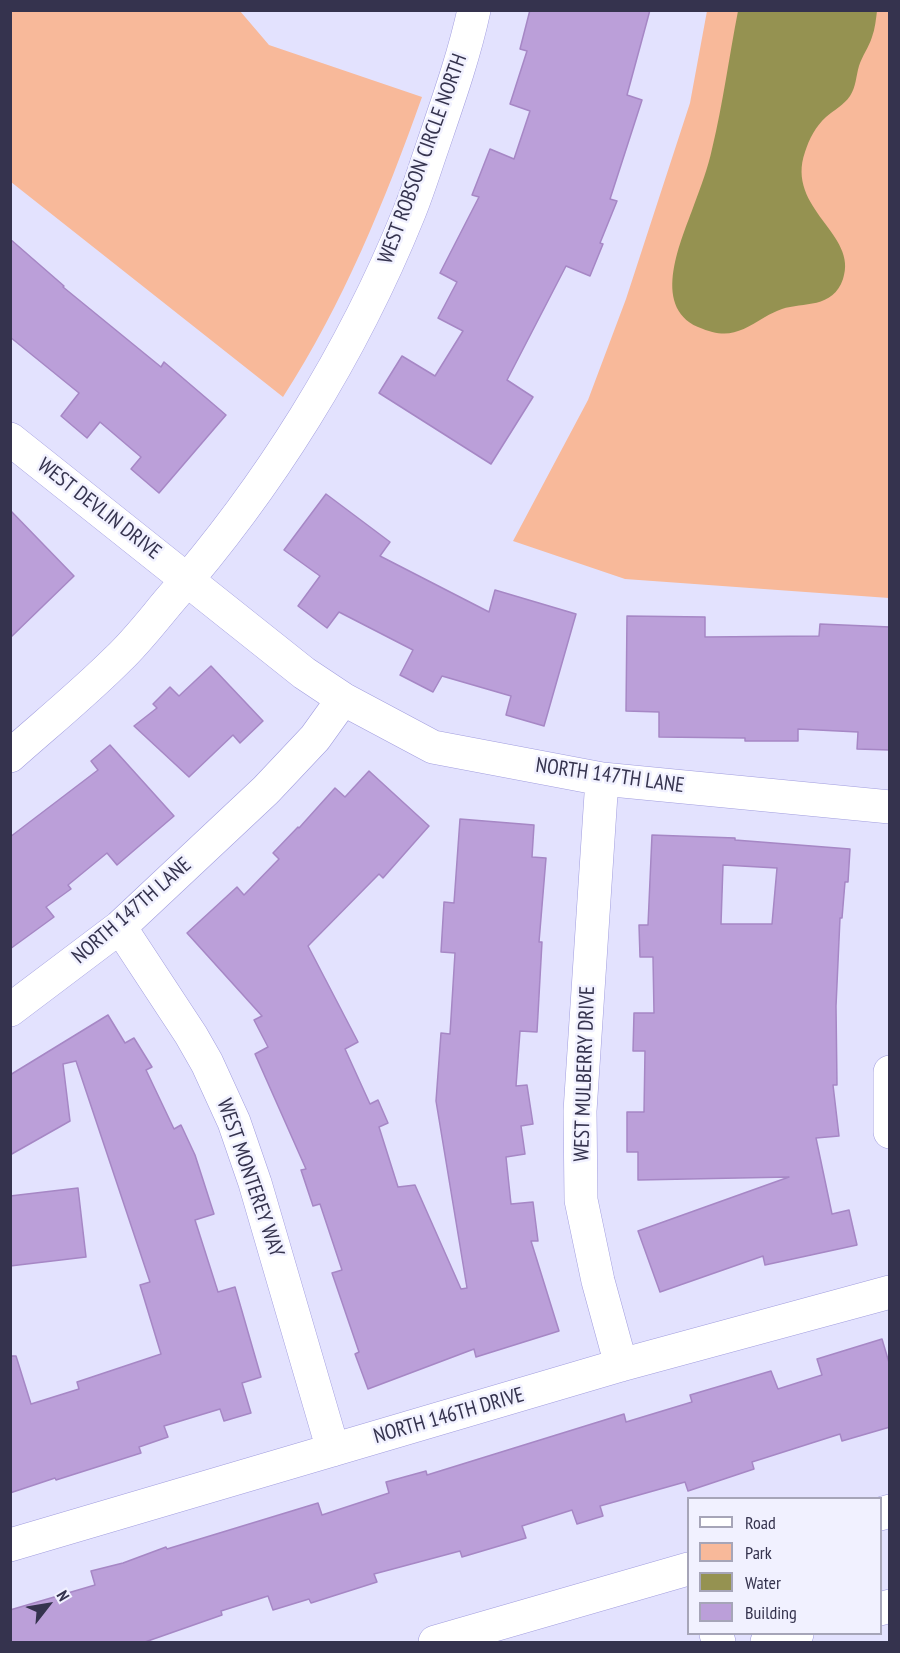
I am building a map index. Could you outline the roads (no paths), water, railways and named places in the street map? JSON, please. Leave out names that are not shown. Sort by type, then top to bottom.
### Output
[{"type":"street","name":"WEST ROBSON CIRCLE NORTH","points":[[10,756],[120,658],[188,579],[223,537],[278,459],[324,386],[376,288],[413,202],[454,84],[474,10]]},
{"type":"street","name":"WEST DEVLIN DRIVE","points":[[10,439],[188,579]]},
{"type":"street","name":"NORTH 147TH LANE","points":[[188,579],[304,673],[343,699],[433,747],[602,779],[890,807]]},
{"type":"street","name":"NORTH 147TH LANE","points":[[10,1010],[120,927],[266,790],[315,738],[343,699]]},
{"type":"street","name":"WEST MULBERRY DRIVE","points":[[602,779],[580,1111],[581,1200],[598,1281],[621,1365]]},
{"type":"street","name":"WEST MONTEREY WAY","points":[[120,927],[191,1035],[207,1063],[234,1122],[255,1184],[333,1450]]},
{"type":"street","points":[[890,1072],[890,1132]]},
{"type":"street","name":"NORTH 146TH DRIVE","points":[[10,1545],[621,1365],[890,1292]]},
{"type":"street","points":[[435,1642],[687,1569]]},
{"type":"street","points":[[766,1642],[793,1635]]},
{"type":"water","points":[[738,11],[877,11],[873,34],[860,62],[852,93],[816,129],[805,152],[802,172],[805,190],[812,205],[841,248],[845,263],[843,279],[838,289],[825,300],[782,309],[748,327],[726,334],[698,327],[684,317],[675,304],[672,288],[677,253],[710,156]]}]
